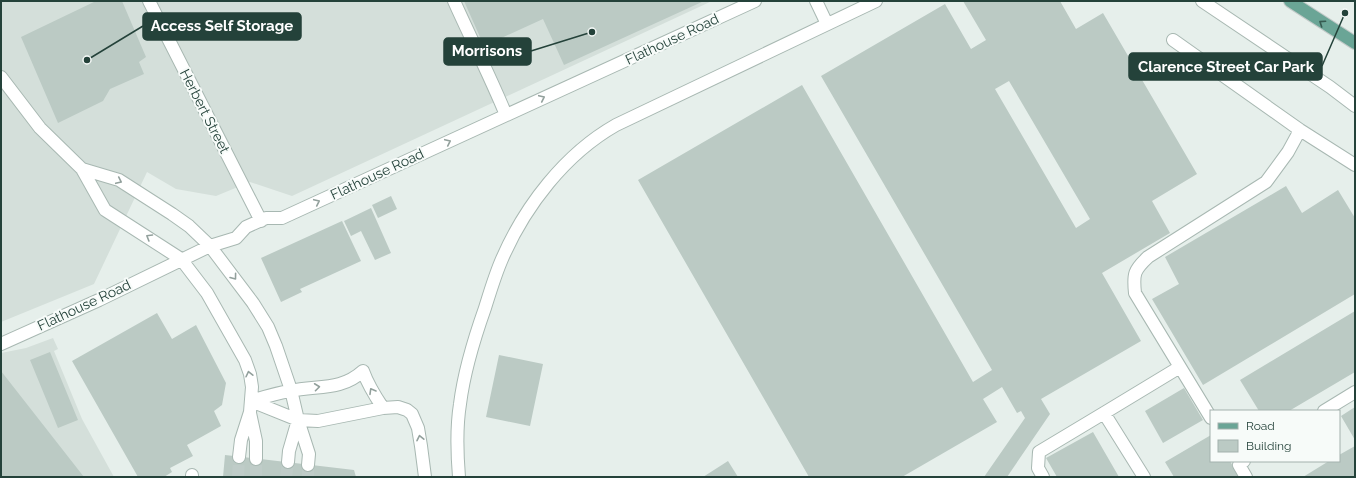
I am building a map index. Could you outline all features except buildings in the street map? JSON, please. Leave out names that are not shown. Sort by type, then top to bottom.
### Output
[{"type":"main road","points":[[1290,1],[1355,43]]},
{"type":"street","name":"Herbert Street","points":[[149,1],[261,221]]},
{"type":"street","points":[[454,1],[477,52],[490,75],[506,114]]},
{"type":"street","name":"Flathouse Road","points":[[1,344],[99,300],[181,258],[210,246],[236,238],[246,227],[266,218],[282,218],[742,4],[755,1]]},
{"type":"street","points":[[816,1],[827,24]]},
{"type":"street","points":[[459,477],[457,442],[461,392],[477,331],[502,258],[524,218],[538,197],[562,168],[609,129],[876,1]]},
{"type":"street","points":[[1202,1],[1330,87],[1355,106]]},
{"type":"street","points":[[1173,40],[1300,130],[1355,165]]},
{"type":"street","points":[[1,77],[40,128],[82,169],[105,210],[181,258],[207,293],[245,360],[250,374],[251,407],[256,441],[256,459]]},
{"type":"street","points":[[1210,416],[1135,293],[1133,280],[1138,266],[1148,257],[1266,182],[1288,152],[1300,130]]},
{"type":"street","points":[[82,169],[119,180],[189,226],[210,246],[265,321],[276,346],[291,390],[308,454],[308,465]]},
{"type":"street","points":[[1043,477],[1038,468],[1039,452],[1180,367]]},
{"type":"street","points":[[251,407],[291,390],[343,384],[355,378],[363,371],[367,383],[383,408]]},
{"type":"street","points":[[1326,410],[1355,392]]},
{"type":"street","points":[[251,407],[298,420],[318,421],[383,408],[398,407],[407,410],[412,414],[416,422],[422,446],[425,477]]},
{"type":"street","points":[[239,457],[241,440],[251,407]]},
{"type":"street","points":[[1104,413],[1144,477]]},
{"type":"street","points":[[288,462],[289,451],[298,420]]},
{"type":"street","points":[[1240,462],[1246,477]]},
{"type":"shaded area","points":[[1,1],[712,1],[292,196],[250,182],[216,196],[176,189],[147,172],[94,284],[1,322]]},
{"type":"shaded area","points":[[53,338],[58,349],[54,351],[82,419],[114,477],[1,477],[1,353],[26,348]]},
{"type":"tunnel","points":[[238,477],[239,457]]},
{"type":"tunnel","points":[[256,459],[256,477]]},
{"type":"tunnel","points":[[286,477],[288,462]]},
{"type":"tunnel","points":[[308,465],[308,477]]},
{"type":"place","name":"Clarence Street Car Park","points":[[1345,13]]},
{"type":"place","name":"Morrisons","points":[[592,32]]},
{"type":"place","name":"Access Self Storage","points":[[87,60]]}]
